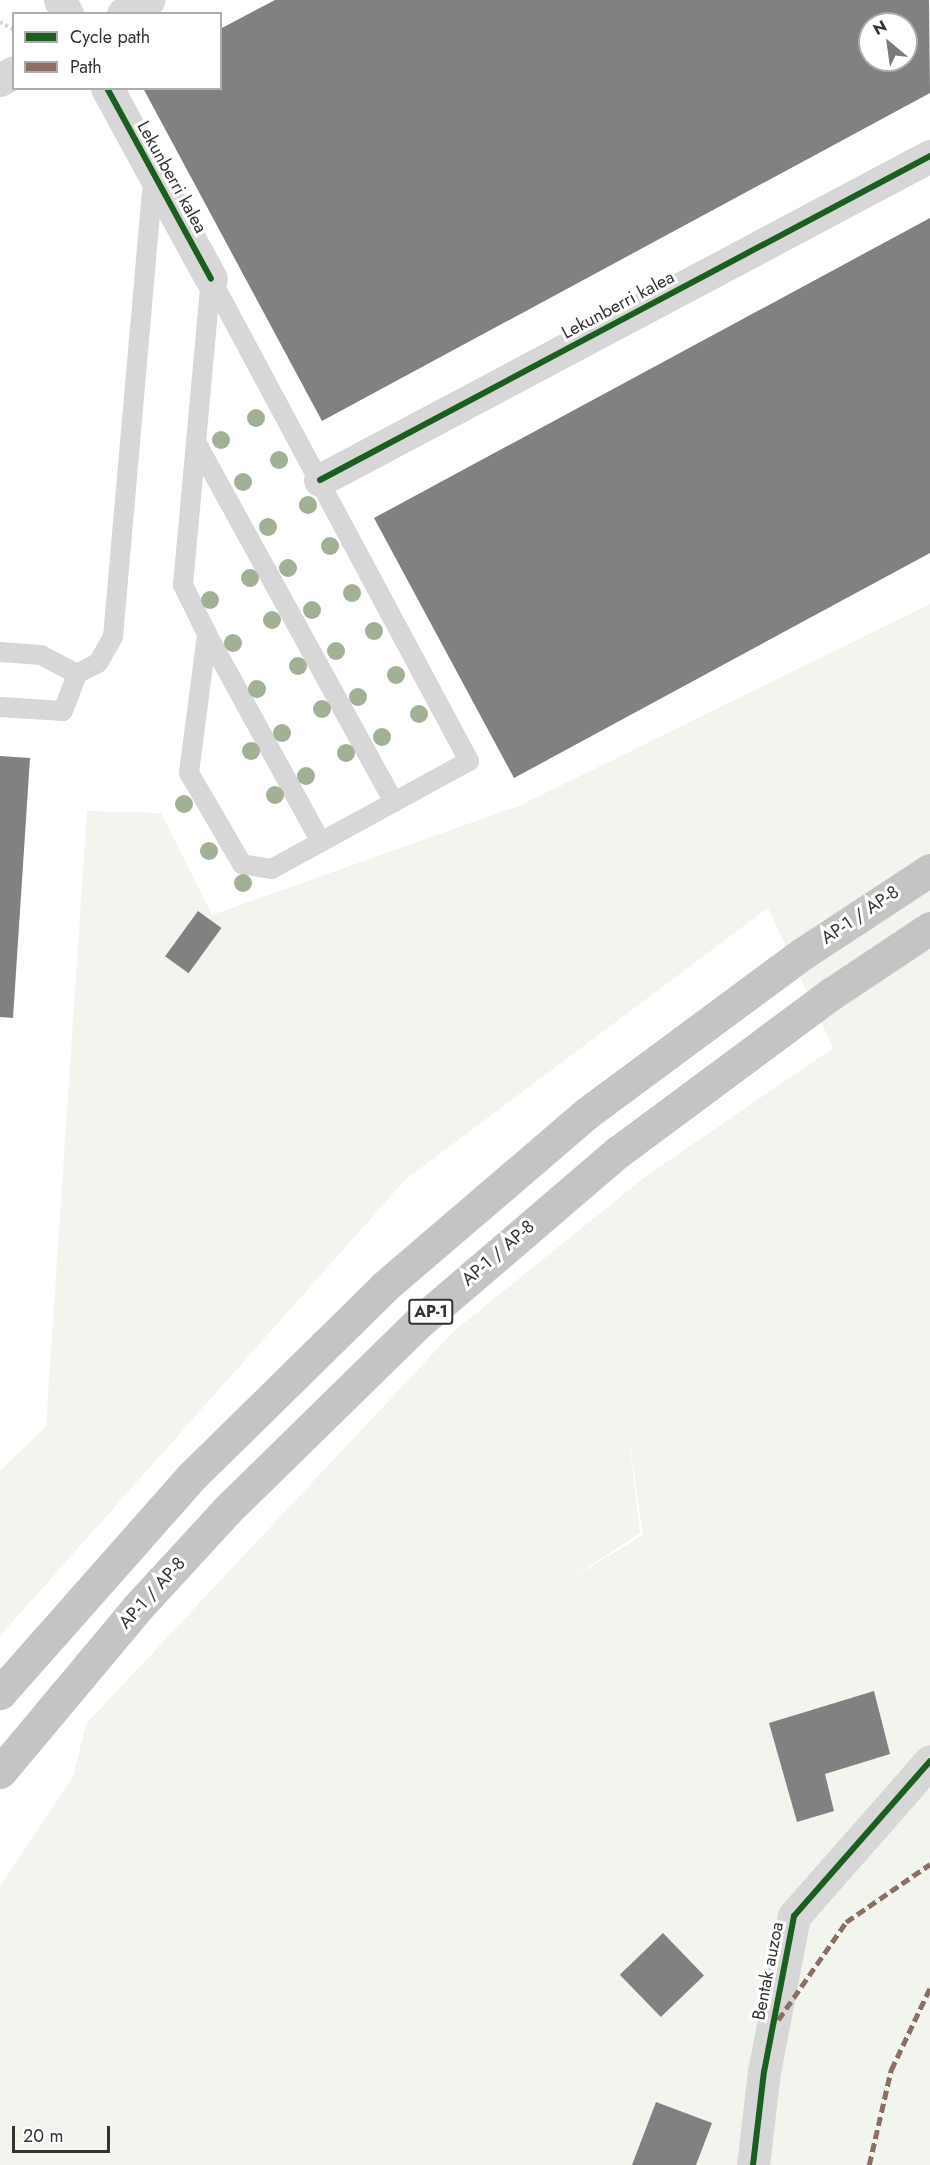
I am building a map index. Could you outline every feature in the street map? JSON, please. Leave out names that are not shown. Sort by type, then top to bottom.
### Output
[{"type":"highway","name":"AP-1 / AP-8","points":[[0,1693],[193,1474],[409,1265],[587,1113],[694,1032],[930,870]]},
{"type":"highway","name":"AP-1 / AP-8","points":[[0,1772],[137,1608],[227,1510],[417,1324],[618,1152],[795,1019],[930,928]]},
{"type":"street","points":[[127,12],[148,0]]},
{"type":"street","name":"Lekunberri kalea","points":[[108,90],[211,279]]},
{"type":"street","name":"Lekunberri kalea","points":[[320,480],[930,156]]},
{"type":"street","name":"Bentak auzoa","points":[[753,2165],[764,2072],[794,1916],[930,1761]]},
{"type":"lane","points":[[0,707],[63,711],[77,674],[98,663],[117,622],[153,174]]},
{"type":"lane","points":[[207,634],[189,773],[242,864],[272,869],[470,761],[211,279]]},
{"type":"lane","points":[[211,279],[183,585],[207,634],[321,842]]},
{"type":"lane","points":[[196,442],[394,802]]},
{"type":"lane","points":[[0,652],[41,655],[77,674]]},
{"type":"shaded area","points":[[930,604],[930,2165],[0,2165],[0,1886],[73,1777],[86,1724],[454,1331],[646,1176],[833,1048],[768,908],[405,1180],[0,1636],[0,1471],[46,1426],[87,811],[161,813],[212,915],[521,805]],"holes":[[[628,1430],[643,1535],[566,1582],[640,1533]]]},
{"type":"building","points":[[275,0],[929,0],[930,93],[322,421],[144,90],[222,90],[222,28]]},
{"type":"building","points":[[930,218],[930,553],[514,778],[374,518]]},
{"type":"building","points":[[0,756],[30,758],[13,1018],[0,1017]]},
{"type":"building","points":[[198,911],[221,928],[189,973],[165,956]]},
{"type":"building","points":[[874,1691],[890,1754],[825,1774],[834,1811],[797,1822],[769,1723]]},
{"type":"building","points":[[663,1933],[704,1975],[661,2017],[620,1975]]},
{"type":"building","points":[[656,2102],[712,2123],[696,2165],[632,2165]]},
{"type":"marked path","points":[[778,2020],[846,1922],[930,1864]]},
{"type":"marked path","points":[[869,2165],[891,2070],[930,1988]]},
{"type":"cycle path","points":[[108,90],[211,279]]},
{"type":"cycle path","points":[[320,480],[930,156]]},
{"type":"cycle path","points":[[753,2165],[764,2072],[794,1916],[930,1761]]}]
